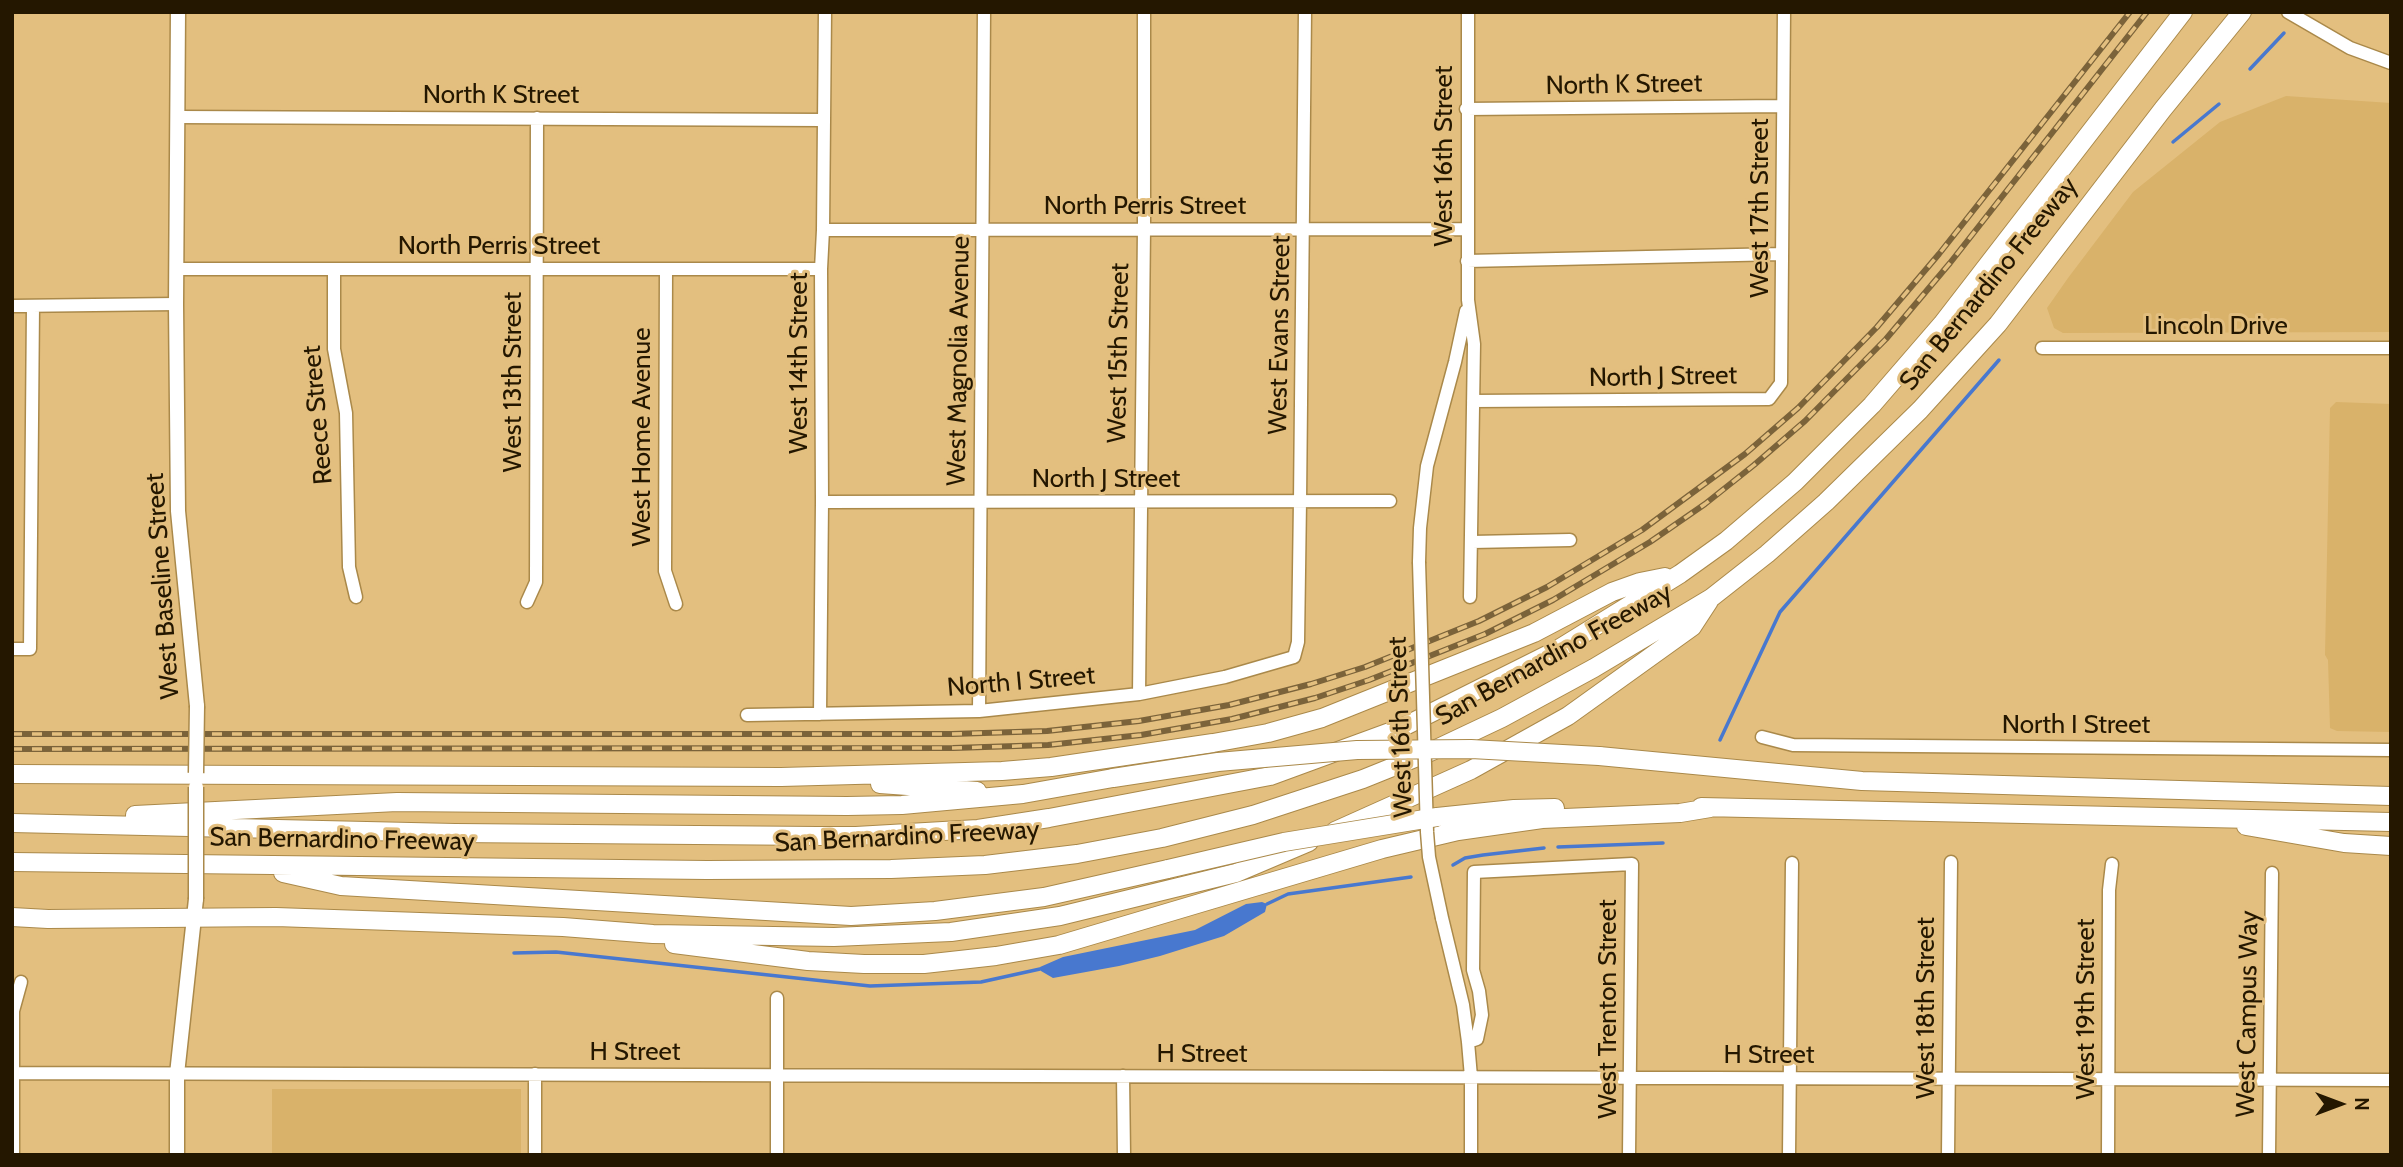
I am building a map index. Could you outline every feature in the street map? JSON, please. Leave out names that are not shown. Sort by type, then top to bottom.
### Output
[{"type":"highway","name":"San Bernardino Freeway","points":[[12,823],[441,833],[856,836],[978,829],[1270,776],[1413,722],[1557,650],[1680,574],[1726,541],[1795,482],[1872,405],[1942,324],[2183,12]]},
{"type":"highway","name":"San Bernardino Freeway","points":[[12,863],[707,870],[891,869],[985,865],[1077,854],[1162,838],[1253,815],[1363,779],[1430,752],[1502,718],[1582,675],[1711,598],[1767,554],[1826,502],[1929,401],[1998,324],[2242,12]]},
{"type":"highway","points":[[12,774],[781,777],[1028,769],[1153,753],[1268,733],[1335,714],[1534,633],[1612,592],[1640,582],[1680,574]]},
{"type":"highway","points":[[12,917],[276,917],[563,927],[653,934],[834,937],[951,932],[1060,916],[1236,873],[1471,770],[1568,716],[1692,627],[1711,598]]},
{"type":"highway","points":[[12,823],[397,802],[847,806],[944,803],[1023,794],[1218,762],[1357,750],[1471,749],[1598,756],[1862,781],[2391,796]]},
{"type":"highway","points":[[781,777],[1023,794]]},
{"type":"highway","points":[[2323,794],[2391,787]]},
{"type":"highway","points":[[249,865],[341,886],[851,916],[936,911],[1044,897],[1284,842],[1437,817],[1528,808],[1680,804],[1710,808],[2391,821]]},
{"type":"highway","points":[[653,934],[661,943],[836,962],[924,964],[996,956],[1059,945],[1382,849],[1458,831],[1542,819],[1681,813],[1710,808]]},
{"type":"highway","points":[[2187,817],[2344,842],[2391,846]]},
{"type":"main road","name":"West Baseline Street","points":[[177,1155],[177,1074],[196,899],[197,706],[178,511],[178,12]]},
{"type":"street","name":"West 14th Street","points":[[820,714],[821,269],[825,12]]},
{"type":"street","name":"West Magnolia Avenue","points":[[979,711],[984,12]]},
{"type":"street","name":"West 15th Street","points":[[1139,694],[1144,12]]},
{"type":"street","name":"West Evans Street","points":[[1294,657],[1298,642],[1305,12]]},
{"type":"street","name":"West 16th Street","points":[[1468,12],[1467,261],[1468,300],[1474,344],[1471,597]]},
{"type":"street","name":"West 17th Street","points":[[1769,399],[1781,383],[1784,12]]},
{"type":"street","points":[[2288,12],[2350,48],[2391,63]]},
{"type":"street","name":"North K Street","points":[[1466,109],[1783,106]]},
{"type":"street","name":"North K Street","points":[[179,117],[823,120]]},
{"type":"street","name":"West 13th Street","points":[[527,602],[536,582],[537,118]]},
{"type":"street","name":"North Perris Street","points":[[823,230],[1467,229]]},
{"type":"street","points":[[1467,261],[1782,254]]},
{"type":"street","name":"Reece Street","points":[[334,269],[334,349],[346,413],[349,567],[356,597]]},
{"type":"street","name":"West Home Avenue","points":[[666,269],[664,571],[676,604]]},
{"type":"street","name":"North Perris Street","points":[[176,270],[821,269]]},
{"type":"street","name":"West 16th Street","points":[[1468,300],[1455,362],[1427,466],[1419,562],[1427,832],[1433,881],[1463,1005],[1471,1077],[1471,1155]]},
{"type":"street","points":[[12,306],[176,304]]},
{"type":"street","points":[[12,649],[30,649],[33,306]]},
{"type":"street","name":"Lincoln Drive","points":[[2042,348],[2391,348]]},
{"type":"street","name":"North J Street","points":[[1473,401],[1769,399]]},
{"type":"street","name":"North J Street","points":[[822,502],[1390,501]]},
{"type":"street","points":[[1472,542],[1570,540]]},
{"type":"street","name":"North I Street","points":[[747,715],[979,711],[1139,694],[1225,677],[1294,657]]},
{"type":"street","name":"North I Street","points":[[1762,737],[1793,745],[2391,750]]},
{"type":"street","name":"West 18th Street","points":[[1948,1155],[1951,862]]},
{"type":"street","points":[[1789,1155],[1792,863]]},
{"type":"street","name":"West Trenton Street","points":[[1468,1042],[1477,1039],[1482,1015],[1473,970],[1474,872],[1632,864],[1629,1155]]},
{"type":"street","name":"West 19th Street","points":[[2108,1155],[2109,890],[2112,864]]},
{"type":"street","name":"West Campus Way","points":[[2269,1155],[2272,873]]},
{"type":"street","points":[[13,1155],[13,1011],[21,982]]},
{"type":"street","points":[[777,998],[777,1155]]},
{"type":"street","name":"H Street","points":[[13,1073],[2391,1080]]},
{"type":"street","points":[[535,1074],[535,1155]]},
{"type":"street","points":[[1123,1076],[1124,1155]]},
{"type":"shaded area","points":[[2286,96],[2391,103],[2391,332],[2063,333],[2054,328],[2047,308],[2133,192],[2220,122]]},
{"type":"shaded area","points":[[2336,402],[2391,404],[2391,732],[2337,731],[2330,728],[2328,660],[2325,655],[2330,408]]},
{"type":"shaded area","points":[[272,1089],[521,1089],[521,1155],[272,1155]]},
{"type":"water","points":[[1246,904],[1267,904],[1265,912],[1224,936],[1160,956],[1053,978],[1041,971],[1040,967],[1063,957],[1195,930]]},
{"type":"waterway","points":[[2250,69],[2284,33]]},
{"type":"waterway","points":[[2173,142],[2219,104]]},
{"type":"waterway","points":[[1720,740],[1780,612],[1999,360]]},
{"type":"waterway","points":[[1558,847],[1663,843]]},
{"type":"waterway","points":[[1453,865],[1465,858],[1544,848]]},
{"type":"waterway","points":[[1267,904],[1288,894],[1411,877]]},
{"type":"waterway","points":[[514,953],[556,952],[870,986],[981,982],[1040,969]]},
{"type":"railway","points":[[12,734],[952,734],[1047,731],[1139,721],[1229,705],[1365,667],[1479,621],[1547,587],[1642,530],[1745,454],[1798,408],[1877,327],[1939,254],[2130,12]]},
{"type":"railway","points":[[12,749],[953,748],[1048,745],[1141,735],[1232,719],[1315,698],[1369,680],[1485,634],[1553,600],[1650,542],[1705,504],[1754,465],[1805,421],[1886,339],[1950,263],[2147,12]]}]
